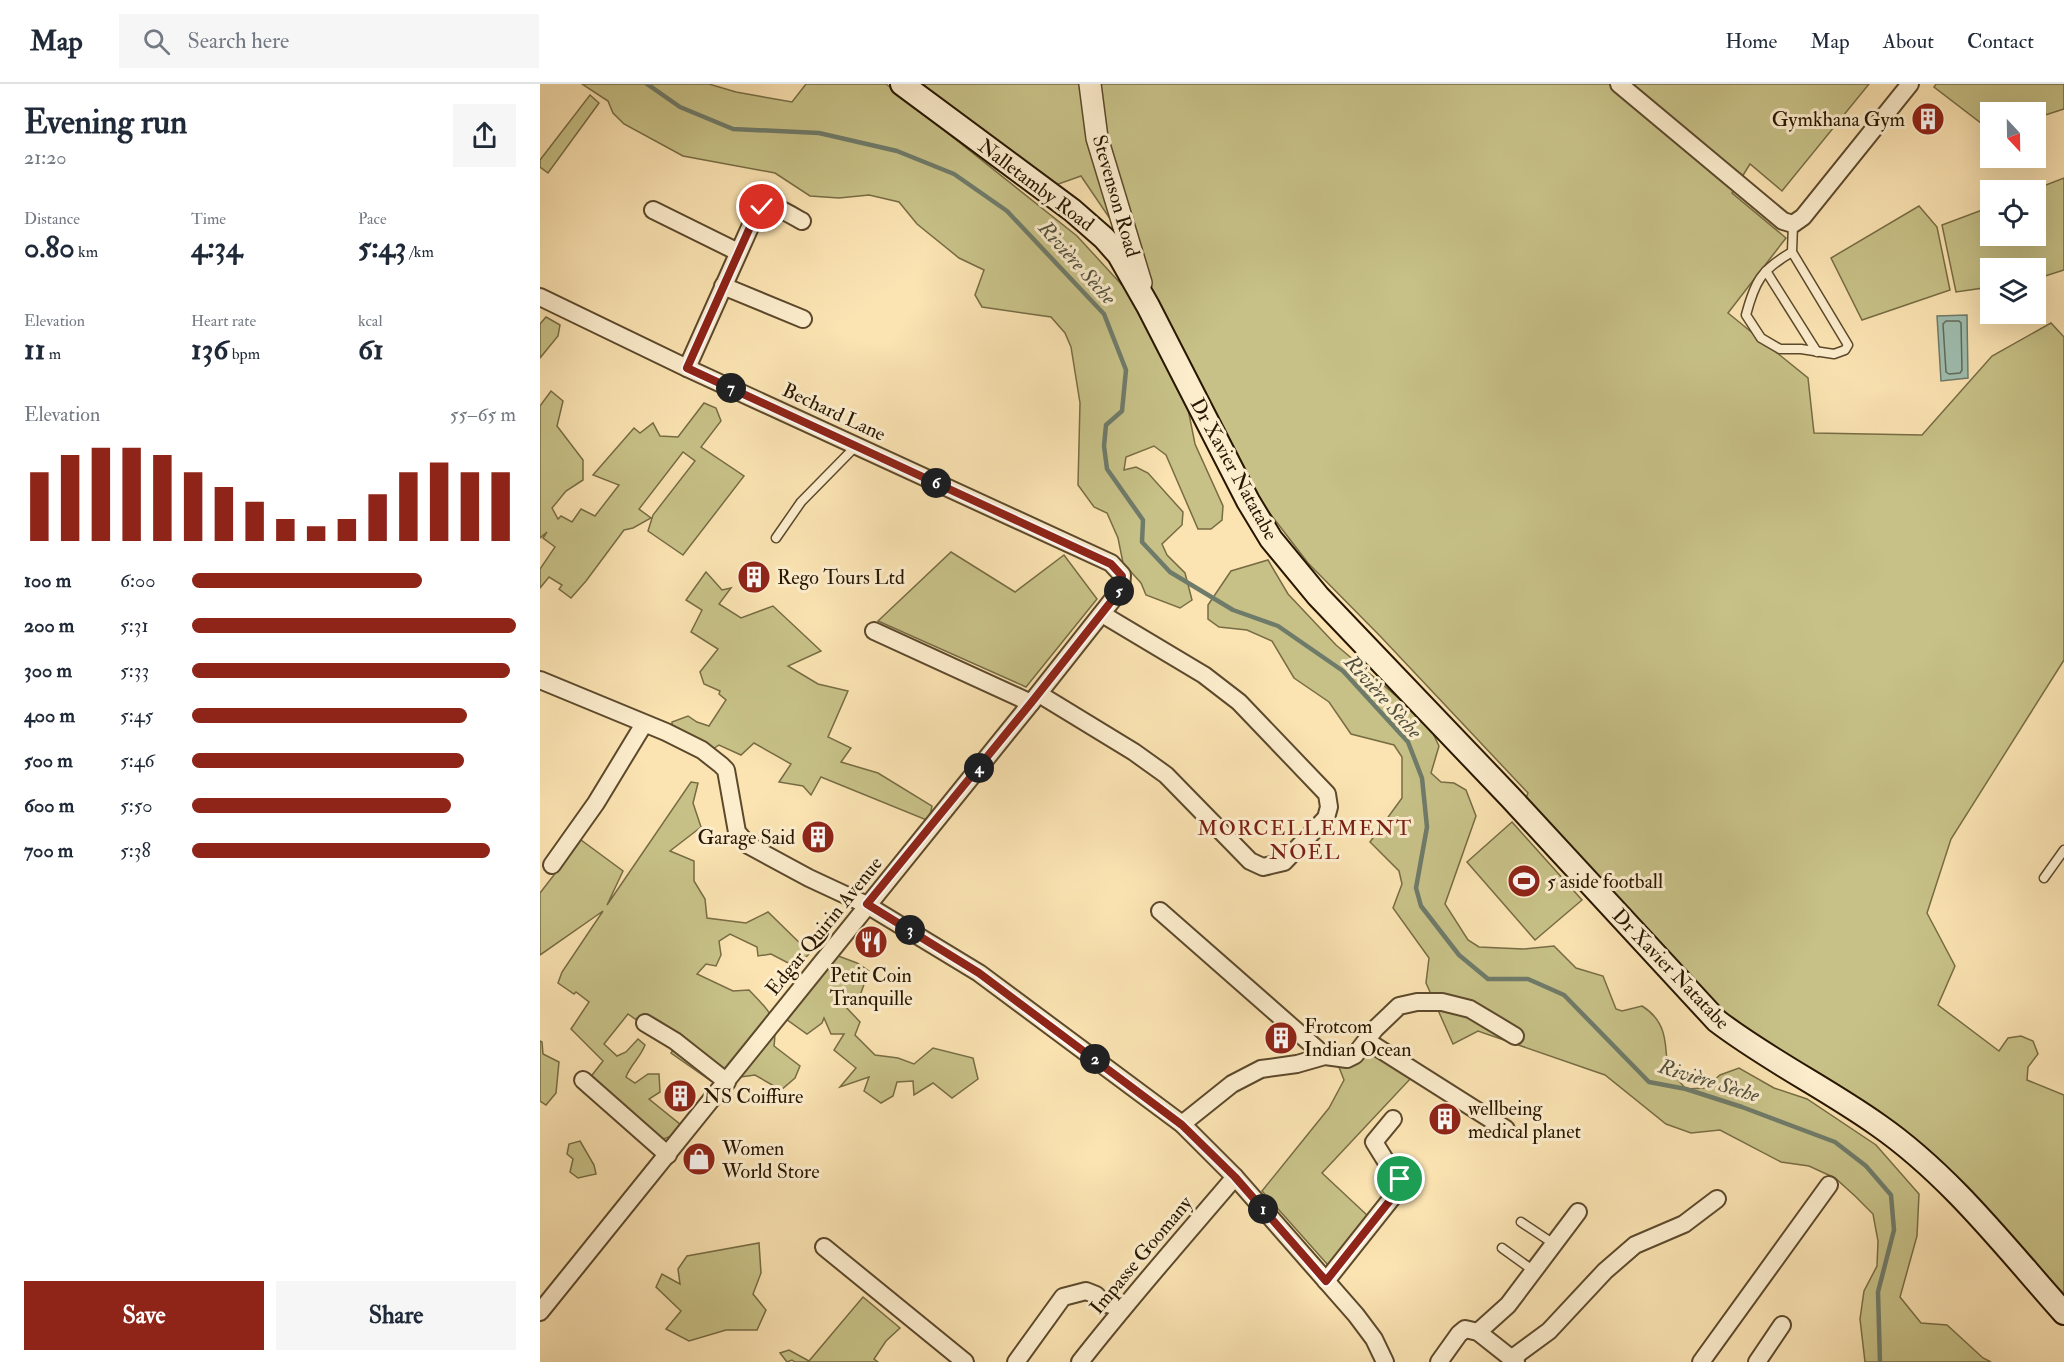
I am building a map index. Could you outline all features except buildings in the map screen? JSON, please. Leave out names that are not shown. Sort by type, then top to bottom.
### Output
[{"type":"main road","name":"Nalletamby Road","points":[[902,84],[1072,210],[1104,238],[1119,255],[1148,306]]},
{"type":"main road","name":"Dr Xavier Natatabe","points":[[1148,306],[1248,501],[1271,539],[1305,582],[1510,797],[1717,1022],[1747,1044],[1879,1125],[1928,1165],[1966,1203],[2064,1313]]},
{"type":"street","name":"Stevenson Road","points":[[1090,84],[1097,138],[1148,306]]},
{"type":"street","points":[[1619,84],[1783,221],[1793,224],[1803,217],[1910,84]]},
{"type":"street","points":[[687,368],[738,252],[755,216],[762,207],[773,206],[802,221]]},
{"type":"street","points":[[653,210],[738,252]]},
{"type":"street","points":[[723,286],[803,319]]},
{"type":"street","name":"Bechard Lane","points":[[542,302],[1111,564]]},
{"type":"street","name":"Edgar Quirin Avenue","points":[[540,1312],[1102,614],[1121,589],[1122,576],[1111,564]]},
{"type":"street","points":[[874,631],[1035,699],[1134,752],[1166,775],[1250,861],[1263,867],[1284,862],[1326,818],[1329,807],[1327,794],[1239,702],[1204,675],[1102,614]]},
{"type":"street","points":[[540,680],[702,750],[726,770],[737,832],[748,845],[809,878],[867,904],[979,973],[1182,1125],[1235,1177],[1356,1316],[1374,1340],[1383,1361]]},
{"type":"street","points":[[552,865],[596,803],[644,724]]},
{"type":"street","points":[[1160,911],[1325,1056]]},
{"type":"street","points":[[1182,1125],[1232,1084],[1261,1069],[1297,1064],[1325,1056],[1347,1059],[1355,1055],[1399,1006],[1417,1002],[1442,1002],[1470,1009],[1515,1036]]},
{"type":"street","points":[[645,1023],[675,1041],[727,1082]]},
{"type":"street","points":[[1367,1041],[1506,1129]]},
{"type":"street","points":[[583,1080],[668,1155]]},
{"type":"street","points":[[1326,1281],[1403,1184],[1374,1142],[1393,1119]]},
{"type":"street","name":"Impasse Goomany","points":[[1080,1362],[1122,1308],[1235,1177]]},
{"type":"street","points":[[1701,1362],[1829,1185]]},
{"type":"street","points":[[1438,1362],[1465,1329],[1478,1332],[1513,1360],[1549,1331],[1605,1271],[1635,1245],[1684,1224],[1717,1199]]},
{"type":"street","points":[[1478,1332],[1509,1305],[1578,1212]]},
{"type":"street","points":[[824,1247],[965,1362]]},
{"type":"street","points":[[1016,1362],[1063,1297],[1086,1291],[1096,1295],[1104,1302],[1122,1308]]},
{"type":"street","points":[[1757,1362],[1782,1325]]},
{"type":"lane","points":[[1792,252],[1772,264],[1766,271],[1753,289],[1746,315],[1761,338],[1780,349],[1801,349],[1827,354],[1845,350],[1848,345],[1792,252],[1793,224]]},
{"type":"lane","points":[[1766,271],[1817,352]]},
{"type":"lane","points":[[776,538],[801,502],[856,446]]},
{"type":"lane","points":[[2044,878],[2064,850]]},
{"type":"lane","points":[[1521,1222],[1554,1244]]},
{"type":"lane","points":[[1502,1248],[1534,1271]]},
{"type":"shaded area","points":[[582,84],[709,84],[736,92],[792,102],[806,84],[886,84],[1077,236],[1133,297],[1187,404],[1195,444],[1223,506],[1222,520],[1211,529],[1198,529],[1166,455],[1154,446],[1126,457],[1124,470],[1136,467],[1148,473],[1183,512],[1182,525],[1162,544],[1167,555],[1185,573],[1192,600],[1180,608],[1146,595],[1141,583],[1123,563],[1118,538],[1107,513],[1094,507],[1078,485],[1080,403],[1071,347],[1065,333],[1051,317],[982,307],[975,295],[984,270],[959,258],[917,224],[899,202],[869,195],[839,198],[810,196],[775,173],[683,156],[624,124],[613,113],[608,101]]},
{"type":"shaded area","points":[[909,84],[1869,84],[1782,191],[1750,164],[1732,193],[1786,238],[1728,313],[1808,378],[1814,433],[1922,435],[1992,356],[2051,323],[2064,337],[2064,660],[1951,839],[1927,913],[1955,966],[1938,1005],[1999,1051],[2008,1038],[2021,1036],[2033,1041],[2038,1054],[2028,1067],[2027,1080],[2064,1095],[2064,1294],[2002,1228],[1724,1015],[1526,798],[1528,793],[1308,563],[1265,507],[1254,498],[1136,257],[1081,176],[1053,186]]},
{"type":"shaded area","points":[[1936,84],[2064,84],[2064,109],[2046,115],[2046,102],[1980,102],[1980,122],[1934,87]]},
{"type":"shaded area","points":[[590,95],[599,103],[548,173],[540,167],[540,160]]},
{"type":"shaded area","points":[[2064,178],[2064,270],[2046,276],[2046,258],[1980,258],[1980,288],[1956,292],[1942,225],[1980,211],[1980,246],[2046,246],[2046,185]]},
{"type":"shaded area","points":[[1919,206],[1937,227],[1950,290],[1862,320],[1831,258]]},
{"type":"shaded area","points":[[546,317],[560,325],[558,336],[540,358],[540,324]]},
{"type":"shaded area","points":[[551,391],[563,401],[557,426],[583,460],[583,480],[566,491],[552,508],[558,519],[561,516],[572,522],[581,509],[595,516],[619,485],[593,475],[634,428],[640,433],[653,423],[660,436],[678,437],[704,403],[716,408],[721,421],[701,447],[744,476],[683,555],[648,531],[653,515],[695,461],[683,452],[639,509],[651,518],[633,528],[624,530],[571,598],[559,589],[562,585],[549,577],[540,588],[540,569],[555,547],[543,538],[547,532],[540,538],[540,406]]},
{"type":"shaded area","points":[[951,552],[1015,592],[1064,555],[1097,599],[1026,687],[878,621]]},
{"type":"shaded area","points":[[1268,560],[1288,594],[1336,645],[1428,723],[1439,746],[1431,773],[1441,782],[1454,783],[1466,790],[1476,816],[1445,904],[1468,940],[1479,947],[1523,949],[1554,946],[1576,968],[1603,976],[1616,1009],[1622,1011],[1642,1006],[1660,1024],[1666,1047],[1667,1065],[1665,1065],[1686,1089],[1705,1088],[1720,1075],[1739,1068],[1774,1088],[1807,1099],[1876,1145],[1919,1194],[1917,1236],[1900,1297],[1921,1323],[1947,1325],[1983,1358],[1991,1362],[1865,1362],[1860,1319],[1864,1291],[1877,1266],[1878,1241],[1873,1214],[1835,1178],[1809,1166],[1781,1162],[1720,1130],[1691,1133],[1666,1124],[1605,1075],[1478,1031],[1453,1044],[1426,983],[1429,958],[1393,908],[1402,884],[1399,871],[1370,842],[1402,798],[1402,757],[1394,745],[1351,734],[1329,702],[1294,678],[1272,641],[1247,630],[1219,627],[1208,619],[1208,605],[1231,571]]},
{"type":"shaded area","points":[[706,572],[722,590],[731,588],[719,604],[741,618],[773,606],[821,651],[788,666],[818,684],[848,691],[828,737],[851,748],[841,762],[878,773],[932,806],[929,821],[821,777],[811,795],[803,786],[779,782],[791,764],[754,743],[741,755],[719,745],[707,753],[672,740],[672,722],[688,716],[709,726],[726,700],[719,694],[720,691],[704,684],[700,672],[718,649],[691,632],[702,610],[686,600]]},
{"type":"shaded area","points":[[691,782],[698,783],[693,803],[701,827],[670,851],[694,861],[694,881],[705,899],[707,918],[746,923],[768,912],[810,953],[796,967],[771,954],[758,956],[757,947],[730,934],[719,941],[721,955],[716,966],[706,964],[697,974],[733,991],[749,990],[770,1014],[774,1027],[774,1046],[800,1066],[795,1078],[781,1090],[755,1075],[711,1081],[671,1053],[675,1047],[628,1014],[604,1044],[617,1056],[626,1052],[638,1039],[645,1045],[626,1077],[635,1083],[648,1074],[659,1074],[660,1092],[649,1099],[681,1125],[674,1135],[661,1140],[589,1079],[603,1061],[571,1029],[589,1002],[558,983],[562,972],[603,911],[540,955],[540,893],[581,840],[623,871],[607,905]]},
{"type":"shaded area","name":"5 aside football","points":[[1512,822],[1582,900],[1535,940],[1467,862]]},
{"type":"shaded area","points":[[833,954],[857,963],[869,971],[858,1001],[845,1006],[860,1022],[855,1035],[875,1055],[898,1058],[914,1064],[933,1048],[973,1058],[978,1079],[952,1098],[933,1083],[914,1095],[913,1081],[897,1082],[893,1096],[881,1103],[864,1091],[869,1077],[840,1087],[856,1068],[834,1050],[844,1034],[831,1034],[824,1018],[822,1023],[807,1034],[786,1019]]},
{"type":"shaded area","points":[[540,1041],[543,1054],[559,1062],[556,1093],[546,1105],[540,1101]]},
{"type":"shaded area","points":[[1368,1047],[1412,1077],[1322,1173],[1368,1216],[1328,1265],[1262,1191],[1329,1108],[1344,1080],[1335,1057]]},
{"type":"shaded area","points":[[580,1141],[594,1165],[596,1174],[578,1178],[570,1172],[573,1159],[567,1154],[569,1144]]},
{"type":"shaded area","points":[[759,1243],[761,1273],[753,1294],[766,1310],[757,1330],[726,1330],[689,1341],[666,1329],[681,1311],[656,1287],[662,1274],[680,1284],[678,1269],[687,1256]]},
{"type":"shaded area","points":[[863,1297],[900,1328],[886,1341],[874,1359],[878,1362],[795,1362],[792,1360],[787,1362],[780,1353],[789,1350],[809,1361]]},
{"type":"water","points":[[1967,315],[1968,378],[1941,381],[1937,316]]},
{"type":"waterway","name":"Rivière Sèche","points":[[647,84],[680,107],[733,129],[819,133],[897,151],[954,174],[1007,211],[1104,314],[1126,370],[1122,411],[1106,425],[1104,446],[1107,469],[1143,520],[1142,542],[1170,572],[1233,610],[1278,626],[1343,671],[1408,742],[1422,778],[1427,827],[1416,888],[1421,906],[1459,955],[1488,979],[1528,979],[1564,995],[1649,1082],[1686,1089],[1742,1107],[1835,1142],[1866,1166],[1891,1195],[1894,1230],[1878,1292],[1880,1362]]},
{"type":"place","name":"Gymkhana Gym","points":[[1928,119]]},
{"type":"place","name":"Rego Tours Ltd","points":[[754,577]]},
{"type":"place","name":"Garage Said","points":[[818,837]]},
{"type":"place","name":"5 aside football","points":[[1524,881]]},
{"type":"place","name":"Petit Coin Tranquille","points":[[871,942]]},
{"type":"place","name":"Frotcom Indian Ocean","points":[[1281,1038]]},
{"type":"place","name":"NS Coiffure","points":[[680,1096]]},
{"type":"place","name":"wellbeing medical planet","points":[[1445,1119]]},
{"type":"place","name":"Women World Store","points":[[699,1159]]},
{"type":"district","name":"MORCELLEMENT NOEL","points":[[1305,840]]},
{"type":"route","points":[[762,207],[755,216],[738,252],[687,368],[1111,564],[1122,576],[1121,589],[867,904],[979,973],[1182,1125],[1235,1177],[1326,1281],[1403,1184],[1400,1179]]}]
